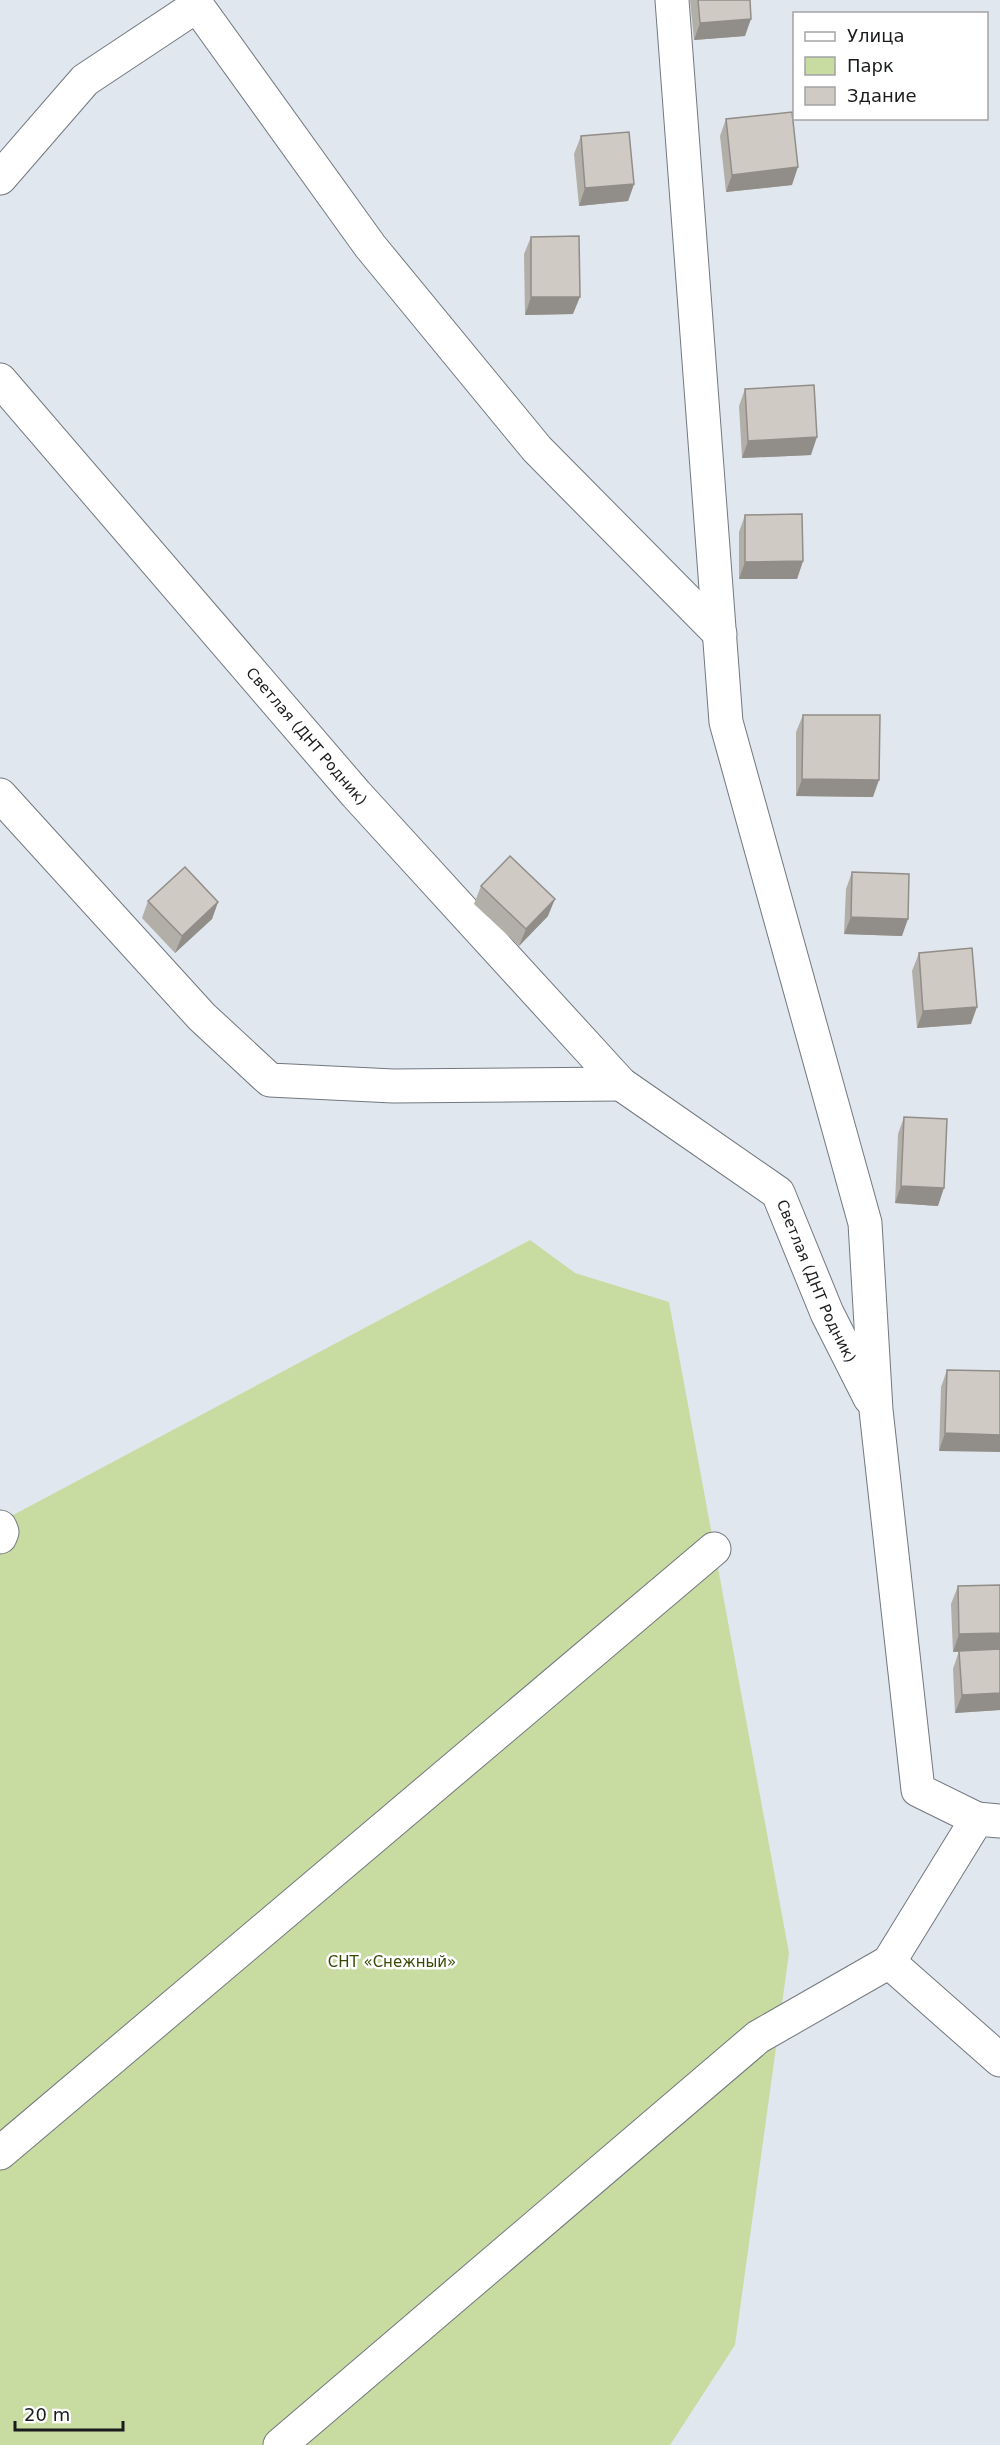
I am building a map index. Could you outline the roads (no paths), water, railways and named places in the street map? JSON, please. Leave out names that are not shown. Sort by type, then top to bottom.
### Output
[{"type":"street","points":[[280,2445],[759,2037],[888,1962],[988,1820],[918,1790],[876,1410],[865,1223],[726,722],[672,0]]},
{"type":"street","points":[[0,178],[85,80],[194,3],[370,246],[537,449],[720,634]]},
{"type":"street","name":"Светлая (ДНТ Родник)","points":[[0,380],[356,794],[621,1084],[778,1193],[827,1313],[876,1410]]},
{"type":"street","points":[[0,795],[202,1017],[270,1080],[393,1086],[621,1084]]},
{"type":"street","points":[[0,1527],[2,1532],[0,1538]]},
{"type":"street","points":[[0,2153],[714,1549]]},
{"type":"street","points":[[888,1962],[1000,2060]]},
{"type":"park label","name":"СНТ «Снежный»","points":[[392,1962]]}]
